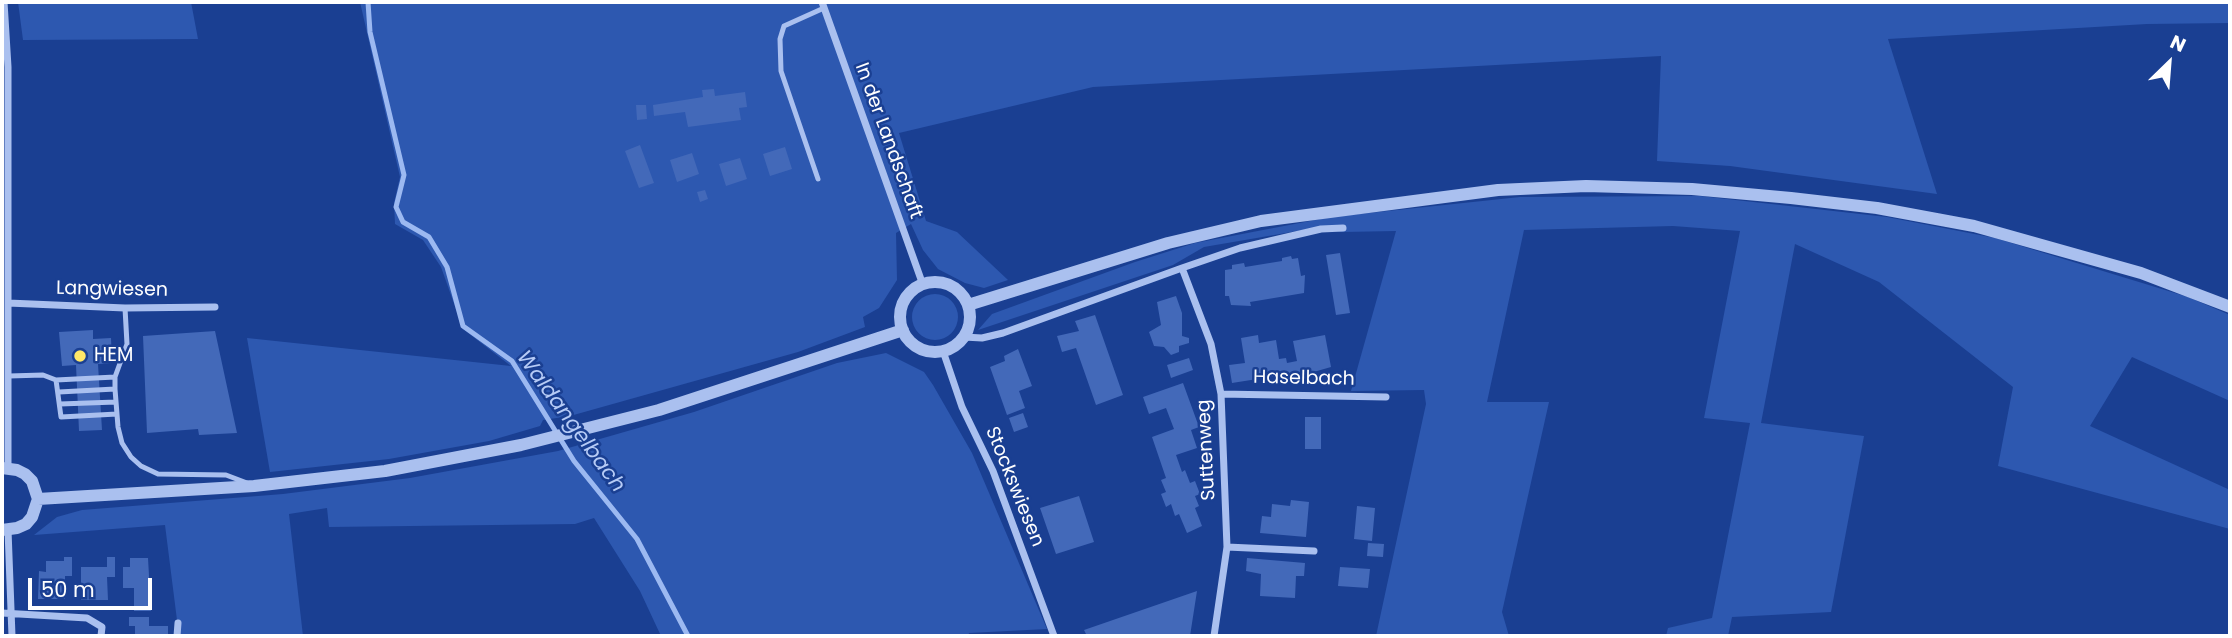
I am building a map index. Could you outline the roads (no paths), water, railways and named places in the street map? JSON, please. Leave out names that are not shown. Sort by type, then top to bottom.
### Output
[{"type":"street","points":[[4,2],[9,376],[5,468],[18,470],[32,481],[38,499],[32,517],[17,528],[5,530],[13,613],[12,636]]},
{"type":"street","name":"In der Landschaft","points":[[823,5],[923,285]]},
{"type":"street","points":[[968,305],[1168,243],[1261,222],[1497,190],[1586,186],[1692,189],[1791,198],[1877,208],[1974,226],[2141,273],[2230,307]]},
{"type":"street","points":[[964,337],[982,338],[1240,248],[1321,229],[1343,228]]},
{"type":"street","name":"Suttenweg","points":[[1182,268],[1211,344],[1221,394],[1227,547],[1214,636]]},
{"type":"street","points":[[939,282],[951,286],[961,293],[968,305],[969,327],[964,337],[943,351],[933,352],[915,345],[903,330],[902,306],[907,295],[923,285],[939,282]]},
{"type":"street","name":"Langwiesen","points":[[8,303],[125,308],[215,307]]},
{"type":"street","points":[[38,499],[254,486],[385,471],[521,445],[608,424],[805,365],[903,330]]},
{"type":"street","name":"Stockswiesen","points":[[943,351],[962,407],[993,471],[1054,636]]},
{"type":"street","name":"Haselbach","points":[[1221,394],[1386,397]]},
{"type":"street","points":[[1227,547],[1314,551]]},
{"type":"street","points":[[2,613],[86,618],[102,627],[101,636]]},
{"type":"street","points":[[177,636],[178,623]]},
{"type":"lane","points":[[818,179],[781,71],[780,39],[783,26],[823,5]]},
{"type":"lane","points":[[125,308],[127,344],[115,377],[115,389],[118,428],[122,443],[131,457],[141,466],[159,474],[226,475],[254,486]]},
{"type":"lane","points":[[9,376],[43,375],[56,380],[115,377]]},
{"type":"lane","points":[[56,380],[61,417],[117,414]]},
{"type":"lane","points":[[59,392],[115,389]]},
{"type":"lane","points":[[60,404],[116,402]]},
{"type":"waterway","name":"Waldangelbach","points":[[368,2],[370,32],[404,175],[396,207],[403,222],[429,237],[447,267],[463,326],[512,361],[574,461],[637,539],[688,636]]},
{"type":"place","name":"HEM","points":[[80,356]]}]
